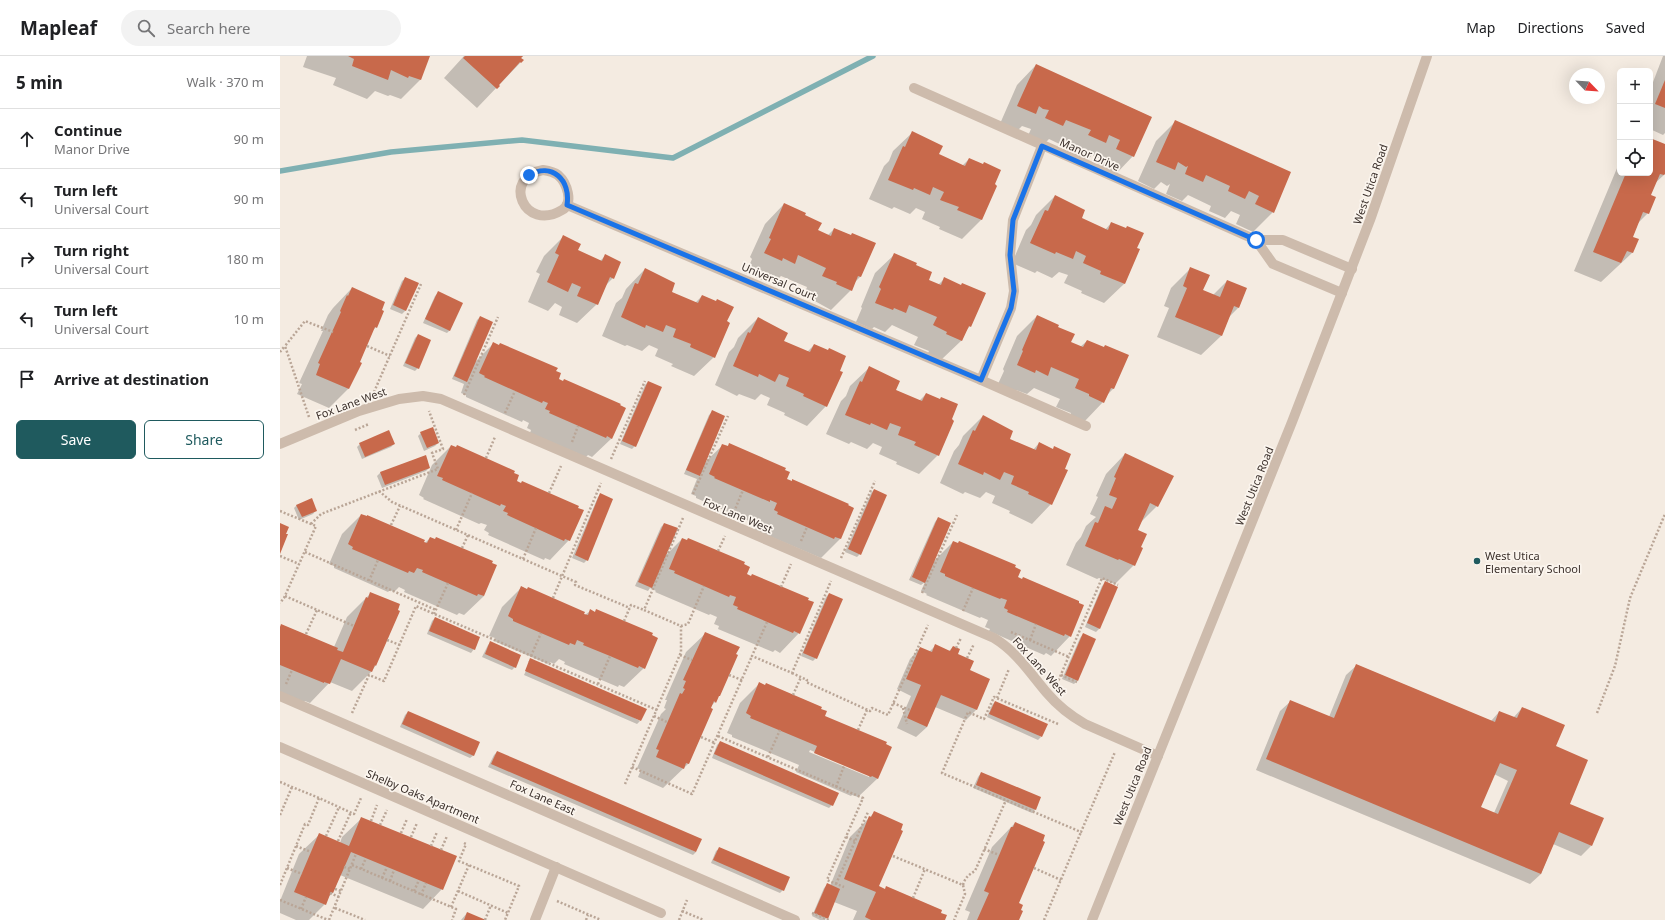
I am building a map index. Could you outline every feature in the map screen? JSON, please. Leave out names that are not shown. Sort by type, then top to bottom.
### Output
[{"type":"street","name":"West Utica Road","points":[[1092,920],[1352,269],[1427,56]]},
{"type":"street","name":"Manor Drive","points":[[914,88],[1256,240],[1283,240],[1352,269]]},
{"type":"street","points":[[981,380],[1011,308],[1014,291],[1010,255],[1013,220],[1042,146]]},
{"type":"street","points":[[536,171],[551,171],[558,175],[563,181],[568,197],[567,205],[562,210],[546,216],[532,213],[526,208],[520,195],[524,181],[529,175],[536,171]]},
{"type":"street","name":"Universal Court","points":[[567,205],[1086,426]]},
{"type":"street","points":[[1256,240],[1273,264],[1342,293]]},
{"type":"street","name":"Fox Lane West","points":[[280,444],[359,411],[399,399],[423,396],[441,399],[994,638],[1012,650],[1048,694],[1075,718],[1085,724],[1158,756]]},
{"type":"street","name":"Fox Lane East","points":[[280,696],[795,920]]},
{"type":"street","name":"Shelby Oaks Apartment","points":[[280,747],[661,913]]},
{"type":"street","points":[[535,920],[556,867]]},
{"type":"path","points":[[372,396],[421,284]]},
{"type":"path","points":[[471,398],[464,396],[498,317]]},
{"type":"path","points":[[280,352],[305,321],[333,332]]},
{"type":"path","points":[[285,346],[310,422]]},
{"type":"path","points":[[367,346],[390,356]]},
{"type":"path","points":[[605,457],[611,460],[645,381]]},
{"type":"path","points":[[505,414],[515,391]]},
{"type":"path","points":[[310,524],[321,514],[438,469],[432,453],[443,449],[428,409]]},
{"type":"path","points":[[498,410],[512,416]]},
{"type":"path","points":[[693,495],[728,416]]},
{"type":"path","points":[[572,442],[578,426]]},
{"type":"path","points":[[486,458],[496,435]]},
{"type":"path","points":[[565,440],[578,445]]},
{"type":"path","points":[[549,493],[562,464]]},
{"type":"path","points":[[553,598],[602,481]]},
{"type":"path","points":[[841,559],[875,481]]},
{"type":"path","points":[[734,512],[743,490]]},
{"type":"path","points":[[379,491],[392,502],[400,506],[576,582],[575,585],[630,608]]},
{"type":"path","points":[[456,530],[472,493]]},
{"type":"path","points":[[391,525],[400,506]]},
{"type":"path","points":[[280,511],[316,526],[300,564],[285,596],[280,603]]},
{"type":"path","points":[[1597,713],[1614,666],[1630,598],[1665,514]]},
{"type":"path","points":[[922,593],[957,515]]},
{"type":"path","points":[[644,610],[684,516]]},
{"type":"path","points":[[801,541],[807,527]]},
{"type":"path","points":[[523,559],[536,528]]},
{"type":"path","points":[[718,551],[726,534]]},
{"type":"path","points":[[462,548],[468,535]]},
{"type":"path","points":[[305,552],[436,610]]},
{"type":"path","points":[[280,556],[300,564]]},
{"type":"path","points":[[369,581],[378,560]]},
{"type":"path","points":[[781,587],[792,562]]},
{"type":"path","points":[[1056,688],[1102,578],[1118,585]]},
{"type":"path","points":[[792,673],[832,579]]},
{"type":"path","points":[[434,614],[448,583]]},
{"type":"path","points":[[624,621],[631,605],[681,626],[688,624],[704,586]]},
{"type":"path","points":[[963,611],[973,588]]},
{"type":"path","points":[[285,596],[354,626]]},
{"type":"path","points":[[356,717],[351,715],[369,674],[384,681],[418,602]]},
{"type":"path","points":[[416,606],[657,710]]},
{"type":"path","points":[[306,634],[317,610]]},
{"type":"path","points":[[632,767],[692,794],[767,622]]},
{"type":"path","points":[[752,656],[801,677],[806,680],[806,682],[867,710],[870,711],[872,708],[888,715],[929,622]]},
{"type":"path","points":[[1030,640],[1036,624]]},
{"type":"path","points":[[625,784],[682,652],[681,626]]},
{"type":"path","points":[[531,656],[541,633]]},
{"type":"path","points":[[956,648],[962,636]]},
{"type":"path","points":[[387,640],[400,645]]},
{"type":"path","points":[[967,658],[974,642]]},
{"type":"path","points":[[680,655],[692,660]]},
{"type":"path","points":[[598,684],[610,656]]},
{"type":"path","points":[[997,698],[1011,664]]},
{"type":"path","points":[[286,687],[292,670]]},
{"type":"path","points":[[729,675],[742,680]]},
{"type":"path","points":[[1061,675],[1077,682]]},
{"type":"path","points":[[793,695],[801,677]]},
{"type":"path","points":[[1060,725],[994,697],[984,719],[968,712],[942,773],[1081,832]]},
{"type":"path","points":[[893,703],[910,710]]},
{"type":"path","points":[[903,707],[907,724]]},
{"type":"path","points":[[858,730],[867,710]]},
{"type":"path","points":[[654,716],[667,722]]},
{"type":"path","points":[[768,757],[780,730]]},
{"type":"path","points":[[718,736],[863,798],[827,880],[844,887]]},
{"type":"path","points":[[701,737],[715,743]]},
{"type":"path","points":[[1044,920],[1115,751],[1109,749]]},
{"type":"path","points":[[836,786],[844,766]]},
{"type":"path","points":[[280,782],[354,814],[361,798],[366,801]]},
{"type":"path","points":[[280,815],[292,787]]},
{"type":"path","points":[[280,885],[305,824],[308,825],[318,798]]},
{"type":"path","points":[[954,920],[965,894],[963,885],[965,879],[975,871],[1006,800]]},
{"type":"path","points":[[371,803],[394,813]]},
{"type":"path","points":[[371,821],[377,805]]},
{"type":"path","points":[[326,836],[339,807]]},
{"type":"path","points":[[380,825],[387,810]]},
{"type":"path","points":[[338,841],[351,812]]},
{"type":"path","points":[[836,884],[868,812]]},
{"type":"path","points":[[400,816],[424,826]]},
{"type":"path","points":[[401,833],[407,819]]},
{"type":"path","points":[[411,837],[417,823]]},
{"type":"path","points":[[431,829],[453,839]]},
{"type":"path","points":[[431,846],[437,832]]},
{"type":"path","points":[[441,850],[447,836]]},
{"type":"path","points":[[846,836],[855,841]]},
{"type":"path","points":[[459,842],[466,844],[459,861],[519,886],[505,920]]},
{"type":"path","points":[[296,846],[311,852]]},
{"type":"path","points":[[984,849],[999,855]]},
{"type":"path","points":[[280,900],[329,920],[356,854]]},
{"type":"path","points":[[893,856],[963,885]]},
{"type":"path","points":[[361,869],[366,858]]},
{"type":"path","points":[[352,865],[456,909],[452,919],[457,920]]},
{"type":"path","points":[[451,907],[469,865]]},
{"type":"path","points":[[344,866],[350,869]]},
{"type":"path","points":[[382,878],[387,867]]},
{"type":"path","points":[[287,868],[302,874]]},
{"type":"path","points":[[1034,868],[1061,880]]},
{"type":"path","points":[[913,898],[925,869]]},
{"type":"path","points":[[390,881],[394,870]]},
{"type":"path","points":[[414,891],[419,880]]},
{"type":"path","points":[[421,894],[426,883]]},
{"type":"path","points":[[335,889],[341,891]]},
{"type":"path","points":[[458,891],[508,912]]},
{"type":"path","points":[[330,893],[339,897]]},
{"type":"path","points":[[301,909],[306,897]]},
{"type":"path","points":[[679,920],[687,900]]},
{"type":"path","points":[[555,901],[601,920]]},
{"type":"path","points":[[485,920],[491,905]]},
{"type":"path","points":[[335,908],[365,920]]},
{"type":"path","points":[[682,911],[704,920]]},
{"type":"path","points":[[812,913],[829,920]]},
{"type":"path","points":[[586,920],[588,915]]},
{"type":"building","points":[[348,56],[430,56],[421,80],[409,76],[408,78],[391,70],[388,80],[352,66],[354,59]]},
{"type":"building","points":[[465,56],[523,56],[521,58],[524,60],[521,63],[520,62],[497,89],[463,58]]},
{"type":"building","points":[[1036,64],[1152,117],[1134,157],[1116,149],[1120,140],[1109,135],[1106,143],[1088,135],[1091,130],[1066,120],[1063,126],[1045,118],[1049,110],[1043,109],[1039,106],[1036,114],[1017,106]]},
{"type":"building","points":[[1665,80],[1665,108],[1655,104]]},
{"type":"building","points":[[1175,120],[1291,172],[1274,213],[1255,204],[1259,196],[1249,191],[1245,199],[1228,191],[1230,186],[1206,175],[1203,182],[1185,174],[1188,166],[1186,167],[1178,162],[1175,170],[1156,162]]},
{"type":"building","points":[[912,131],[943,146],[939,154],[965,166],[969,158],[983,164],[984,162],[1001,170],[995,184],[997,186],[982,220],[957,210],[959,207],[940,200],[944,192],[933,187],[930,195],[914,188],[913,190],[888,180],[903,146],[905,147]]},
{"type":"building","points":[[1653,139],[1665,144],[1665,174],[1660,174],[1651,195],[1656,197],[1649,214],[1643,212],[1633,237],[1639,239],[1633,253],[1627,251],[1621,263],[1593,252],[1625,176],[1653,176]]},
{"type":"building","points":[[1055,195],[1085,210],[1082,218],[1108,230],[1111,222],[1126,228],[1127,226],[1144,233],[1137,248],[1140,249],[1125,284],[1100,274],[1101,271],[1083,263],[1086,256],[1076,251],[1073,259],[1056,252],[1055,254],[1030,243],[1045,210],[1048,211]]},
{"type":"building","points":[[784,203],[806,213],[805,215],[822,223],[818,230],[831,236],[834,228],[851,235],[852,233],[876,243],[861,277],[858,276],[852,291],[836,284],[837,282],[822,276],[826,268],[798,255],[795,264],[783,258],[782,261],[764,253],[771,239],[769,238]]},
{"type":"building","points":[[563,235],[581,244],[578,250],[602,261],[605,254],[621,262],[614,279],[610,277],[598,305],[577,296],[581,287],[572,283],[568,292],[547,282],[559,255],[555,253]]},
{"type":"building","points":[[894,253],[917,263],[916,265],[932,272],[929,280],[941,285],[944,277],[961,285],[962,283],[986,293],[971,327],[969,326],[962,341],[946,334],[947,332],[933,325],[937,317],[909,305],[906,313],[875,303],[881,289],[879,287]]},
{"type":"building","points":[[1190,267],[1210,275],[1203,290],[1220,297],[1227,280],[1247,288],[1239,308],[1234,306],[1222,336],[1175,317],[1187,288],[1183,286]]},
{"type":"building","points":[[645,268],[675,283],[672,292],[698,303],[702,295],[716,301],[717,299],[734,307],[727,321],[730,323],[715,358],[690,347],[691,344],[673,337],[676,329],[666,325],[663,332],[646,325],[645,328],[621,317],[635,283],[638,284]]},
{"type":"building","points":[[405,277],[419,283],[406,311],[393,305]]},
{"type":"building","points":[[352,287],[385,302],[382,310],[384,311],[377,328],[375,327],[360,362],[362,363],[349,389],[316,375],[320,364],[318,363],[347,295],[348,296]]},
{"type":"building","points":[[438,291],[463,303],[450,331],[425,319]]},
{"type":"building","points":[[1037,315],[1059,325],[1058,327],[1075,334],[1071,342],[1083,347],[1087,340],[1104,347],[1105,345],[1129,355],[1114,389],[1111,388],[1104,403],[1075,388],[1079,379],[1051,367],[1048,376],[1036,370],[1035,373],[1017,365]]},
{"type":"building","points":[[480,316],[493,322],[467,382],[454,376]]},
{"type":"building","points":[[758,317],[788,333],[784,341],[810,352],[814,344],[828,350],[829,348],[846,356],[840,371],[843,372],[827,407],[786,386],[789,378],[779,374],[775,382],[759,374],[758,377],[733,366],[748,332],[750,333]]},
{"type":"building","points":[[418,334],[431,340],[419,369],[405,363]]},
{"type":"building","points":[[493,342],[499,345],[500,343],[558,368],[556,371],[561,373],[559,379],[563,381],[564,379],[621,404],[620,405],[626,408],[612,439],[607,436],[606,438],[549,413],[550,411],[545,409],[548,403],[543,401],[542,403],[484,377],[485,376],[479,373]]},
{"type":"building","points":[[869,366],[900,381],[896,390],[922,401],[926,393],[958,404],[952,419],[954,421],[939,456],[914,445],[916,442],[898,435],[901,427],[890,423],[887,430],[871,423],[870,425],[845,415],[860,381],[862,382]]},
{"type":"building","points":[[648,381],[662,387],[636,447],[622,441]]},
{"type":"building","points":[[712,410],[725,416],[700,476],[686,470]]},
{"type":"building","points":[[983,415],[1013,431],[1010,439],[1036,450],[1039,442],[1053,449],[1054,446],[1071,454],[1065,469],[1068,470],[1052,505],[1011,484],[1014,476],[1004,472],[1000,480],[984,472],[983,475],[958,464],[973,430],[975,431]]},
{"type":"building","points":[[433,427],[439,443],[427,448],[420,432]]},
{"type":"building","points":[[389,430],[395,444],[365,457],[359,443]]},
{"type":"building","points":[[729,443],[786,468],[785,470],[790,472],[787,479],[792,481],[792,479],[849,504],[848,505],[854,508],[841,539],[835,537],[834,539],[777,514],[778,512],[774,510],[777,503],[770,500],[770,502],[714,478],[715,477],[709,474],[722,444],[728,446]]},
{"type":"building","points":[[451,445],[456,447],[457,445],[515,471],[514,473],[519,475],[517,481],[521,483],[522,481],[579,506],[578,508],[584,510],[570,541],[565,539],[564,541],[507,515],[508,513],[503,511],[506,506],[501,504],[500,506],[442,480],[443,478],[437,476]]},
{"type":"building","points":[[1125,453],[1174,476],[1158,507],[1150,503],[1138,530],[1147,534],[1135,566],[1085,546],[1095,522],[1098,523],[1105,506],[1112,509],[1117,498],[1109,495],[1116,478],[1114,477]]},
{"type":"building","points":[[426,455],[430,468],[385,485],[380,472]]},
{"type":"building","points":[[874,489],[887,495],[861,555],[848,549]]},
{"type":"building","points":[[600,493],[613,499],[588,561],[575,555]]},
{"type":"building","points":[[312,498],[317,511],[302,517],[296,505]]},
{"type":"building","points":[[361,514],[367,515],[425,540],[424,542],[427,543],[430,537],[435,539],[436,537],[493,561],[492,563],[497,565],[484,596],[478,594],[477,596],[422,572],[423,570],[417,568],[414,573],[409,571],[408,573],[352,549],[353,547],[348,544]]},
{"type":"building","points":[[938,517],[951,523],[925,583],[912,577]]},
{"type":"building","points":[[280,523],[289,527],[286,534],[288,534],[280,554]]},
{"type":"building","points":[[664,523],[678,528],[652,588],[638,582]]},
{"type":"building","points":[[682,538],[687,540],[688,538],[745,562],[744,564],[750,567],[747,574],[751,576],[752,574],[809,598],[808,600],[814,602],[800,634],[794,631],[793,633],[737,609],[738,607],[733,605],[736,597],[730,595],[729,597],[674,573],[675,571],[669,569]]},
{"type":"building","points":[[953,541],[958,543],[959,541],[1016,565],[1015,567],[1021,570],[1018,577],[1022,579],[1023,577],[1079,601],[1079,603],[1084,605],[1071,637],[1065,634],[1064,636],[1007,612],[1008,610],[1004,608],[1007,600],[1000,599],[973,588],[945,576],[945,574],[940,572]]},
{"type":"building","points":[[1105,581],[1118,587],[1100,629],[1087,623]]},
{"type":"building","points":[[521,586],[527,589],[528,587],[585,612],[584,614],[588,615],[590,609],[595,612],[596,609],[653,633],[652,635],[658,638],[645,669],[639,666],[638,668],[583,645],[584,643],[577,640],[575,645],[570,643],[569,645],[513,621],[513,619],[508,616]]},
{"type":"building","points":[[370,592],[400,604],[398,610],[400,611],[372,672],[341,659],[330,684],[280,665],[281,624],[338,648],[337,650],[343,652],[366,597],[368,598]]},
{"type":"building","points":[[829,593],[843,599],[817,659],[803,653]]},
{"type":"building","points":[[435,617],[480,637],[475,650],[429,631]]},
{"type":"building","points":[[705,632],[740,647],[720,696],[716,703],[714,701],[711,708],[713,709],[689,764],[686,763],[684,769],[656,757],[659,750],[656,749],[680,693],[682,694],[685,689],[683,688],[686,681],[683,680]]},
{"type":"building","points":[[1083,633],[1096,639],[1078,681],[1065,675]]},
{"type":"building","points":[[490,641],[521,655],[516,668],[485,654]]},
{"type":"building","points":[[935,644],[950,651],[953,646],[960,649],[958,654],[974,661],[970,670],[990,679],[977,710],[941,695],[927,727],[907,718],[921,685],[906,679],[920,647],[932,652]]},
{"type":"building","points":[[530,658],[647,709],[641,721],[525,671]]},
{"type":"building","points":[[1356,664],[1495,722],[1499,711],[1517,718],[1522,707],[1565,725],[1556,746],[1588,760],[1570,804],[1604,818],[1592,846],[1559,832],[1541,874],[1266,759],[1290,700],[1334,718]],"holes":[[[1500,763],[1517,770],[1498,814],[1481,807]]]},
{"type":"building","points":[[759,682],[765,685],[766,683],[822,707],[821,709],[827,711],[825,716],[887,742],[886,744],[892,747],[878,779],[814,753],[817,746],[750,718],[751,716],[746,713]]},
{"type":"building","points":[[995,701],[1048,724],[1042,737],[989,714]]},
{"type":"building","points":[[408,711],[480,742],[474,756],[402,724]]},
{"type":"building","points":[[720,741],[839,793],[833,806],[714,754]]},
{"type":"building","points":[[497,751],[702,839],[696,852],[491,764]]},
{"type":"building","points":[[981,772],[1041,797],[1036,810],[976,785]]},
{"type":"building","points":[[874,811],[903,824],[901,830],[903,831],[879,886],[885,889],[886,886],[942,910],[941,913],[947,915],[945,920],[871,920],[865,917],[876,892],[844,879],[869,816],[871,817]]},
{"type":"building","points":[[361,817],[457,856],[443,890],[351,852],[333,893],[331,892],[326,905],[294,892],[319,833],[349,846]]},
{"type":"building","points":[[1015,822],[1045,835],[1043,841],[1045,842],[1019,903],[1023,905],[1021,910],[1023,911],[1019,920],[977,920],[989,893],[984,891],[1011,827],[1013,827]]},
{"type":"building","points":[[719,847],[790,877],[784,891],[713,860]]},
{"type":"building","points":[[827,883],[840,889],[828,919],[814,913]]},
{"type":"building","points":[[467,912],[486,920],[464,920]]},
{"type":"waterway","points":[[280,171],[391,152],[522,140],[673,158],[873,56]]},
{"type":"place","name":"West Utica Elementary School","points":[[1477,561]]},
{"type":"route","points":[[529,175],[536,171],[551,171],[558,175],[563,181],[568,197],[567,205],[981,380],[1011,308],[1014,291],[1010,255],[1013,220],[1042,146],[1256,240]]}]
